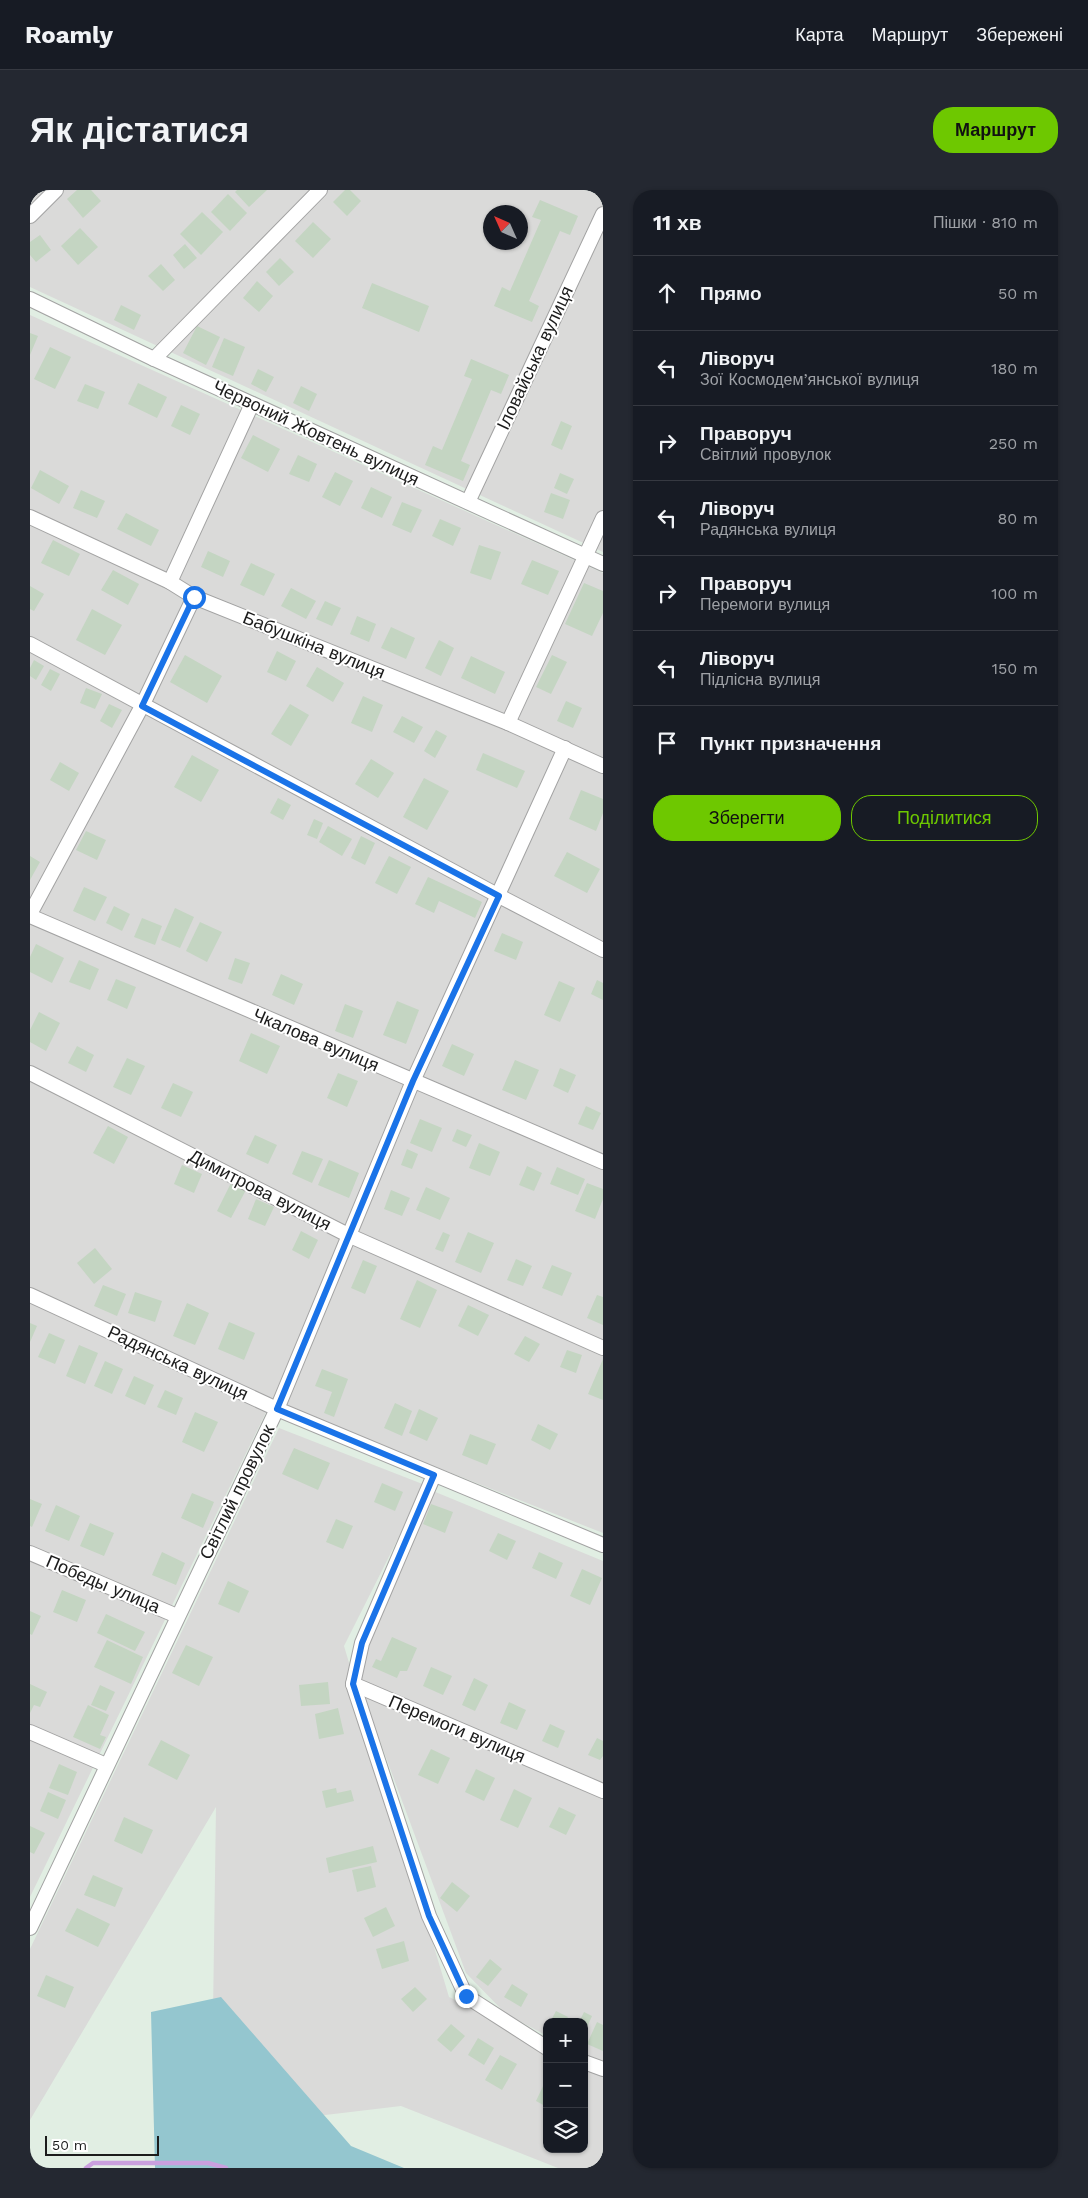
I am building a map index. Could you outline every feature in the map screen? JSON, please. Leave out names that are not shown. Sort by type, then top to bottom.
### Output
[{"type":"street","points":[[30,216],[56,190]]},
{"type":"street","points":[[154,359],[320,190]]},
{"type":"street","name":"Іловайська вулиця","points":[[468,502],[603,214]]},
{"type":"street","name":"Червоний Жовтень вулиця","points":[[30,299],[154,359],[603,564]]},
{"type":"street","points":[[170,582],[252,404]]},
{"type":"street","name":"Бабушкіна вулиця","points":[[30,516],[170,582],[194,597],[508,723],[603,766]]},
{"type":"street","points":[[508,723],[603,518]]},
{"type":"street","points":[[30,915],[142,706],[194,597]]},
{"type":"street","points":[[30,644],[142,706],[603,950]]},
{"type":"street","name":"Світлий провулок","points":[[32,1920],[277,1409],[413,1081],[565,748]]},
{"type":"street","name":"Чкалова вулиця","points":[[30,915],[603,1162]]},
{"type":"street","name":"Димитрова вулиця","points":[[30,1073],[348,1235],[603,1348]]},
{"type":"street","name":"Радянська вулиця","points":[[30,1295],[277,1409],[603,1545]]},
{"type":"street","points":[[434,1475],[362,1643],[353,1684],[429,1916],[466,1996],[543,2045]]},
{"type":"street","name":"Победы улица","points":[[30,1552],[177,1616]]},
{"type":"street","name":"Перемоги вулиця","points":[[353,1684],[603,1791]]},
{"type":"street","points":[[30,1732],[106,1765]]},
{"type":"street","points":[[587,2063],[603,2069]]},
{"type":"shaded area","points":[[30,190],[603,190],[603,552],[30,287]]},
{"type":"shaded area","points":[[30,315],[603,573],[603,1533],[271,1402],[30,1897]]},
{"type":"shaded area","points":[[279,1428],[425,1485],[344,1646],[449,1997],[543,2042],[543,2153],[588,2153],[588,2064],[603,2071],[603,2168],[558,2168],[401,2106],[300,2118],[213,2013],[216,1807],[30,2120],[30,1949]]},
{"type":"shaded area","points":[[433,1491],[603,1561],[603,2063],[588,2056],[588,2018],[543,2018],[543,2034],[505,2013],[466,1973],[352,1666]]},
{"type":"shaded area","points":[[221,1997],[351,2146],[404,2168],[155,2168],[151,2012]]},
{"type":"building","points":[[77,190],[91,190],[101,201],[83,218],[67,199]]},
{"type":"building","points":[[237,190],[267,190],[249,207],[235,192]]},
{"type":"building","points":[[345,190],[350,190],[361,201],[347,216],[333,202]]},
{"type":"building","points":[[228,194],[247,213],[230,231],[211,212]]},
{"type":"building","points":[[540,200],[578,216],[570,235],[560,231],[529,301],[539,306],[532,322],[494,306],[502,287],[510,291],[541,220],[532,217]]},
{"type":"building","points":[[202,212],[223,232],[201,255],[180,234]]},
{"type":"building","points":[[313,222],[331,239],[313,258],[295,241]]},
{"type":"building","points":[[80,228],[98,247],[78,265],[61,246]]},
{"type":"building","points":[[40,235],[51,250],[36,262],[30,255],[30,242]]},
{"type":"building","points":[[185,244],[197,258],[184,269],[173,255]]},
{"type":"building","points":[[280,258],[294,272],[279,286],[266,272]]},
{"type":"building","points":[[161,264],[175,280],[163,291],[148,276]]},
{"type":"building","points":[[257,281],[273,296],[259,312],[243,298]]},
{"type":"building","points":[[372,283],[429,306],[419,332],[362,308]]},
{"type":"building","points":[[121,305],[141,315],[134,330],[114,320]]},
{"type":"building","points":[[197,326],[220,337],[206,365],[183,353]]},
{"type":"building","points":[[30,333],[38,336],[30,355]]},
{"type":"building","points":[[224,338],[245,347],[233,376],[212,367]]},
{"type":"building","points":[[50,347],[71,357],[55,389],[34,379]]},
{"type":"building","points":[[471,359],[509,375],[501,394],[491,390],[461,461],[470,465],[463,481],[425,465],[433,446],[442,450],[472,379],[464,376]]},
{"type":"building","points":[[258,369],[274,377],[266,392],[251,384]]},
{"type":"building","points":[[138,383],[167,397],[157,418],[128,404]]},
{"type":"building","points":[[85,384],[105,392],[98,409],[77,401]]},
{"type":"building","points":[[301,386],[317,394],[309,411],[293,403]]},
{"type":"building","points":[[181,405],[200,414],[190,435],[171,426]]},
{"type":"building","points":[[561,421],[572,426],[562,450],[551,445]]},
{"type":"building","points":[[253,435],[280,449],[268,472],[241,458]]},
{"type":"building","points":[[298,455],[317,464],[309,482],[289,474]]},
{"type":"building","points":[[40,470],[69,486],[59,504],[31,488]]},
{"type":"building","points":[[335,472],[353,481],[340,506],[322,497]]},
{"type":"building","points":[[560,473],[574,479],[567,494],[554,488]]},
{"type":"building","points":[[371,487],[392,497],[382,518],[361,508]]},
{"type":"building","points":[[81,490],[105,501],[97,518],[73,508]]},
{"type":"building","points":[[551,493],[570,500],[563,519],[544,512]]},
{"type":"building","points":[[402,502],[422,510],[411,533],[392,525]]},
{"type":"building","points":[[126,513],[159,530],[151,546],[117,529]]},
{"type":"building","points":[[440,519],[461,528],[453,546],[432,536]]},
{"type":"building","points":[[53,540],[80,554],[69,576],[41,563]]},
{"type":"building","points":[[479,545],[501,552],[491,580],[470,573]]},
{"type":"building","points":[[208,551],[230,561],[223,577],[201,567]]},
{"type":"building","points":[[532,560],[559,571],[548,595],[521,584]]},
{"type":"building","points":[[251,563],[275,574],[264,596],[240,585]]},
{"type":"building","points":[[113,570],[139,584],[128,605],[101,590]]},
{"type":"building","points":[[584,583],[603,591],[603,613],[592,636],[565,624]]},
{"type":"building","points":[[30,586],[44,594],[34,611],[30,609]]},
{"type":"building","points":[[291,588],[316,601],[306,619],[281,606]]},
{"type":"building","points":[[325,601],[341,608],[332,626],[316,619]]},
{"type":"building","points":[[92,609],[122,625],[105,655],[76,640]]},
{"type":"building","points":[[357,616],[376,624],[369,642],[350,634]]},
{"type":"building","points":[[391,627],[415,638],[406,659],[381,648]]},
{"type":"building","points":[[439,640],[454,648],[441,676],[425,668]]},
{"type":"building","points":[[277,651],[296,661],[286,681],[267,672]]},
{"type":"building","points":[[185,655],[222,676],[207,703],[170,682]]},
{"type":"building","points":[[552,655],[567,662],[551,694],[536,687]]},
{"type":"building","points":[[471,656],[505,672],[495,694],[461,678]]},
{"type":"building","points":[[34,660],[44,666],[36,680],[30,676],[30,668]]},
{"type":"building","points":[[317,667],[344,683],[333,702],[306,686]]},
{"type":"building","points":[[50,669],[60,674],[51,691],[41,685]]},
{"type":"building","points":[[86,688],[102,694],[95,709],[80,703]]},
{"type":"building","points":[[363,696],[383,705],[372,732],[351,723]]},
{"type":"building","points":[[566,701],[582,708],[573,728],[557,721]]},
{"type":"building","points":[[109,704],[122,710],[112,728],[100,721]]},
{"type":"building","points":[[290,704],[309,715],[291,746],[271,734]]},
{"type":"building","points":[[402,716],[423,727],[414,743],[393,732]]},
{"type":"building","points":[[436,730],[447,736],[435,758],[424,751]]},
{"type":"building","points":[[483,753],[525,771],[517,788],[476,770]]},
{"type":"building","points":[[192,755],[219,770],[201,802],[174,787]]},
{"type":"building","points":[[371,759],[394,773],[378,798],[355,784]]},
{"type":"building","points":[[60,762],[79,773],[69,791],[50,780]]},
{"type":"building","points":[[424,778],[449,791],[427,830],[403,817]]},
{"type":"building","points":[[581,790],[603,799],[603,813],[596,831],[569,819]]},
{"type":"building","points":[[278,798],[291,805],[283,820],[270,813]]},
{"type":"building","points":[[314,819],[323,823],[317,839],[307,835]]},
{"type":"building","points":[[328,826],[352,839],[342,856],[319,842]]},
{"type":"building","points":[[86,831],[106,840],[97,860],[76,850]]},
{"type":"building","points":[[361,836],[375,843],[365,865],[351,858]]},
{"type":"building","points":[[567,852],[600,869],[587,893],[554,876]]},
{"type":"building","points":[[30,856],[40,862],[30,880]]},
{"type":"building","points":[[389,856],[411,867],[397,894],[375,883]]},
{"type":"building","points":[[428,877],[482,902],[475,918],[439,901],[434,913],[415,904]]},
{"type":"building","points":[[84,887],[107,897],[95,921],[73,911]]},
{"type":"building","points":[[114,906],[130,914],[122,931],[106,923]]},
{"type":"building","points":[[175,908],[194,917],[180,948],[161,940]]},
{"type":"building","points":[[142,918],[162,926],[155,945],[134,937]]},
{"type":"building","points":[[200,922],[222,932],[207,962],[186,951]]},
{"type":"building","points":[[502,933],[523,942],[516,960],[494,951]]},
{"type":"building","points":[[36,944],[64,958],[52,983],[30,972],[30,957]]},
{"type":"building","points":[[235,958],[250,963],[242,984],[228,979]]},
{"type":"building","points":[[79,960],[99,969],[90,990],[69,982]]},
{"type":"building","points":[[281,974],[303,984],[294,1005],[272,995]]},
{"type":"building","points":[[116,979],[136,987],[127,1009],[107,1000]]},
{"type":"building","points":[[597,980],[603,983],[603,1000],[591,994]]},
{"type":"building","points":[[559,981],[575,988],[560,1022],[544,1015]]},
{"type":"building","points":[[397,1001],[419,1010],[406,1044],[383,1035]]},
{"type":"building","points":[[345,1004],[363,1011],[353,1038],[335,1031]]},
{"type":"building","points":[[39,1012],[60,1023],[46,1051],[30,1042],[30,1030]]},
{"type":"building","points":[[251,1033],[280,1046],[267,1074],[239,1061]]},
{"type":"building","points":[[452,1044],[474,1054],[464,1076],[442,1066]]},
{"type":"building","points":[[77,1046],[94,1055],[86,1072],[68,1063]]},
{"type":"building","points":[[127,1058],[145,1066],[131,1095],[113,1087]]},
{"type":"building","points":[[515,1060],[539,1070],[526,1100],[502,1090]]},
{"type":"building","points":[[560,1068],[576,1075],[568,1093],[553,1086]]},
{"type":"building","points":[[338,1073],[358,1081],[347,1107],[327,1098]]},
{"type":"building","points":[[173,1083],[193,1092],[181,1117],[161,1108]]},
{"type":"building","points":[[586,1106],[601,1113],[593,1130],[578,1124]]},
{"type":"building","points":[[420,1119],[442,1128],[432,1152],[410,1143]]},
{"type":"building","points":[[108,1126],[128,1137],[114,1164],[93,1153]]},
{"type":"building","points":[[457,1129],[472,1135],[466,1147],[452,1141]]},
{"type":"building","points":[[255,1135],[277,1145],[268,1164],[246,1154]]},
{"type":"building","points":[[479,1143],[500,1152],[490,1176],[469,1168]]},
{"type":"building","points":[[407,1149],[418,1154],[412,1169],[401,1165]]},
{"type":"building","points":[[302,1151],[323,1159],[312,1183],[292,1174]]},
{"type":"building","points":[[329,1160],[359,1173],[349,1198],[318,1185]]},
{"type":"building","points":[[182,1165],[202,1174],[194,1193],[174,1184]]},
{"type":"building","points":[[527,1166],[542,1173],[534,1191],[519,1185]]},
{"type":"building","points":[[557,1167],[585,1179],[578,1195],[550,1184]]},
{"type":"building","points":[[231,1183],[246,1190],[231,1218],[217,1211]]},
{"type":"building","points":[[587,1183],[603,1189],[603,1199],[595,1219],[575,1211]]},
{"type":"building","points":[[426,1187],[450,1198],[440,1220],[416,1210]]},
{"type":"building","points":[[391,1190],[410,1198],[402,1216],[384,1209]]},
{"type":"building","points":[[256,1199],[274,1207],[265,1226],[248,1219]]},
{"type":"building","points":[[301,1231],[318,1240],[309,1259],[292,1250]]},
{"type":"building","points":[[443,1232],[450,1235],[443,1252],[435,1249]]},
{"type":"building","points":[[468,1232],[494,1243],[481,1273],[455,1262]]},
{"type":"building","points":[[95,1248],[112,1269],[94,1284],[77,1263]]},
{"type":"building","points":[[516,1259],[532,1266],[523,1286],[507,1280]]},
{"type":"building","points":[[363,1260],[377,1266],[365,1294],[351,1288]]},
{"type":"building","points":[[552,1265],[572,1273],[562,1296],[542,1288]]},
{"type":"building","points":[[417,1280],[437,1290],[420,1328],[400,1319]]},
{"type":"building","points":[[103,1285],[126,1294],[117,1316],[94,1306]]},
{"type":"building","points":[[135,1292],[162,1301],[155,1322],[128,1313]]},
{"type":"building","points":[[597,1295],[603,1297],[603,1325],[587,1318]]},
{"type":"building","points":[[187,1303],[209,1313],[195,1345],[173,1336]]},
{"type":"building","points":[[468,1305],[489,1315],[478,1336],[458,1326]]},
{"type":"building","points":[[229,1322],[255,1333],[244,1360],[218,1349]]},
{"type":"building","points":[[30,1323],[37,1326],[30,1342]]},
{"type":"building","points":[[49,1333],[65,1340],[55,1364],[38,1357]]},
{"type":"building","points":[[525,1336],[540,1344],[529,1362],[514,1354]]},
{"type":"building","points":[[79,1345],[98,1353],[85,1384],[66,1376]]},
{"type":"building","points":[[567,1350],[582,1355],[576,1373],[560,1367]]},
{"type":"building","points":[[603,1359],[603,1400],[588,1394]]},
{"type":"building","points":[[105,1361],[123,1369],[112,1394],[94,1386]]},
{"type":"building","points":[[322,1369],[348,1379],[334,1417],[324,1413],[332,1392],[315,1386]]},
{"type":"building","points":[[134,1376],[154,1385],[145,1405],[125,1396]]},
{"type":"building","points":[[165,1390],[183,1398],[176,1415],[157,1407]]},
{"type":"building","points":[[395,1403],[412,1411],[402,1436],[384,1428]]},
{"type":"building","points":[[419,1409],[438,1418],[427,1441],[409,1433]]},
{"type":"building","points":[[195,1412],[218,1422],[204,1452],[182,1442]]},
{"type":"building","points":[[538,1424],[558,1434],[550,1450],[531,1440]]},
{"type":"building","points":[[470,1434],[496,1444],[487,1465],[462,1455]]},
{"type":"building","points":[[294,1448],[330,1463],[318,1490],[282,1474]]},
{"type":"building","points":[[382,1483],[403,1492],[395,1511],[374,1502]]},
{"type":"building","points":[[192,1493],[214,1502],[203,1528],[181,1518]]},
{"type":"building","points":[[30,1499],[42,1504],[32,1527],[30,1526]]},
{"type":"building","points":[[431,1504],[453,1512],[445,1533],[423,1524]]},
{"type":"building","points":[[56,1505],[80,1516],[69,1541],[45,1531]]},
{"type":"building","points":[[336,1519],[353,1526],[343,1549],[326,1542]]},
{"type":"building","points":[[90,1523],[114,1533],[104,1556],[80,1546]]},
{"type":"building","points":[[498,1533],[516,1541],[507,1560],[489,1551]]},
{"type":"building","points":[[162,1552],[185,1563],[176,1585],[152,1575]]},
{"type":"building","points":[[539,1552],[563,1563],[556,1579],[532,1568]]},
{"type":"building","points":[[582,1569],[602,1578],[590,1605],[570,1596]]},
{"type":"building","points":[[228,1581],[249,1591],[239,1613],[218,1604]]},
{"type":"building","points":[[62,1590],[86,1600],[77,1622],[53,1612]]},
{"type":"building","points":[[30,1611],[41,1616],[32,1635],[30,1634]]},
{"type":"building","points":[[106,1614],[145,1632],[135,1651],[97,1633]]},
{"type":"building","points":[[392,1637],[417,1648],[407,1671],[400,1671],[397,1678],[372,1667],[376,1659],[381,1661]]},
{"type":"building","points":[[107,1640],[143,1657],[131,1684],[94,1667]]},
{"type":"building","points":[[186,1645],[213,1657],[199,1686],[172,1673]]},
{"type":"building","points":[[431,1667],[452,1676],[443,1695],[423,1686]]},
{"type":"building","points":[[474,1678],[488,1685],[475,1711],[462,1705]]},
{"type":"building","points":[[328,1682],[330,1704],[301,1706],[299,1685]]},
{"type":"building","points":[[30,1684],[47,1692],[40,1707],[34,1705],[30,1713]]},
{"type":"building","points":[[100,1685],[115,1692],[106,1711],[91,1705]]},
{"type":"building","points":[[509,1702],[526,1710],[517,1730],[500,1723]]},
{"type":"building","points":[[88,1705],[109,1715],[100,1735],[106,1737],[100,1749],[73,1737]]},
{"type":"building","points":[[338,1708],[344,1734],[319,1739],[315,1714]]},
{"type":"building","points":[[550,1724],[565,1731],[558,1748],[542,1741]]},
{"type":"building","points":[[597,1738],[603,1741],[603,1756],[600,1760],[588,1755]]},
{"type":"building","points":[[161,1740],[190,1755],[177,1780],[148,1765]]},
{"type":"building","points":[[431,1749],[450,1758],[438,1784],[418,1775]]},
{"type":"building","points":[[59,1764],[77,1772],[68,1795],[49,1788]]},
{"type":"building","points":[[476,1769],[495,1778],[484,1801],[465,1792]]},
{"type":"building","points":[[336,1788],[337,1793],[351,1790],[354,1801],[326,1808],[322,1791]]},
{"type":"building","points":[[514,1789],[532,1798],[518,1828],[500,1820]]},
{"type":"building","points":[[48,1792],[66,1800],[58,1819],[40,1811]]},
{"type":"building","points":[[559,1807],[576,1815],[566,1835],[549,1827]]},
{"type":"building","points":[[124,1817],[153,1830],[142,1854],[114,1841]]},
{"type":"building","points":[[30,1826],[45,1833],[34,1854],[30,1852]]},
{"type":"building","points":[[373,1846],[377,1862],[329,1873],[326,1858]]},
{"type":"building","points":[[371,1866],[376,1887],[357,1892],[352,1870]]},
{"type":"building","points":[[93,1875],[123,1888],[115,1907],[84,1895]]},
{"type":"building","points":[[452,1882],[470,1896],[457,1912],[440,1898]]},
{"type":"building","points":[[386,1907],[395,1926],[373,1937],[364,1918]]},
{"type":"building","points":[[77,1908],[110,1924],[98,1947],[65,1931]]},
{"type":"building","points":[[404,1941],[409,1961],[382,1969],[376,1949]]},
{"type":"building","points":[[490,1959],[502,1969],[488,1986],[476,1977]]},
{"type":"building","points":[[46,1975],[74,1987],[65,2008],[37,1996]]},
{"type":"building","points":[[512,1984],[528,1994],[521,2007],[504,1997]]},
{"type":"building","points":[[415,1987],[427,1999],[413,2012],[401,1999]]},
{"type":"building","points":[[556,2011],[568,2017],[567,2018],[552,2018]]},
{"type":"building","points":[[584,2012],[592,2016],[588,2025],[588,2018],[581,2018]]},
{"type":"building","points":[[597,2022],[603,2025],[603,2051],[588,2044]]},
{"type":"building","points":[[451,2024],[465,2036],[451,2052],[437,2040]]},
{"type":"building","points":[[478,2038],[494,2048],[484,2065],[468,2055]]},
{"type":"building","points":[[500,2055],[517,2064],[502,2090],[485,2080]]},
{"type":"building","points":[[543,2086],[543,2105],[536,2101]]},
{"type":"waterway","points":[[86,2168],[93,2163],[208,2163],[226,2168]]},
{"type":"route","points":[[194,597],[142,706],[499,896],[413,1081],[277,1409],[434,1475],[362,1643],[353,1684],[429,1916],[466,1996]]}]
